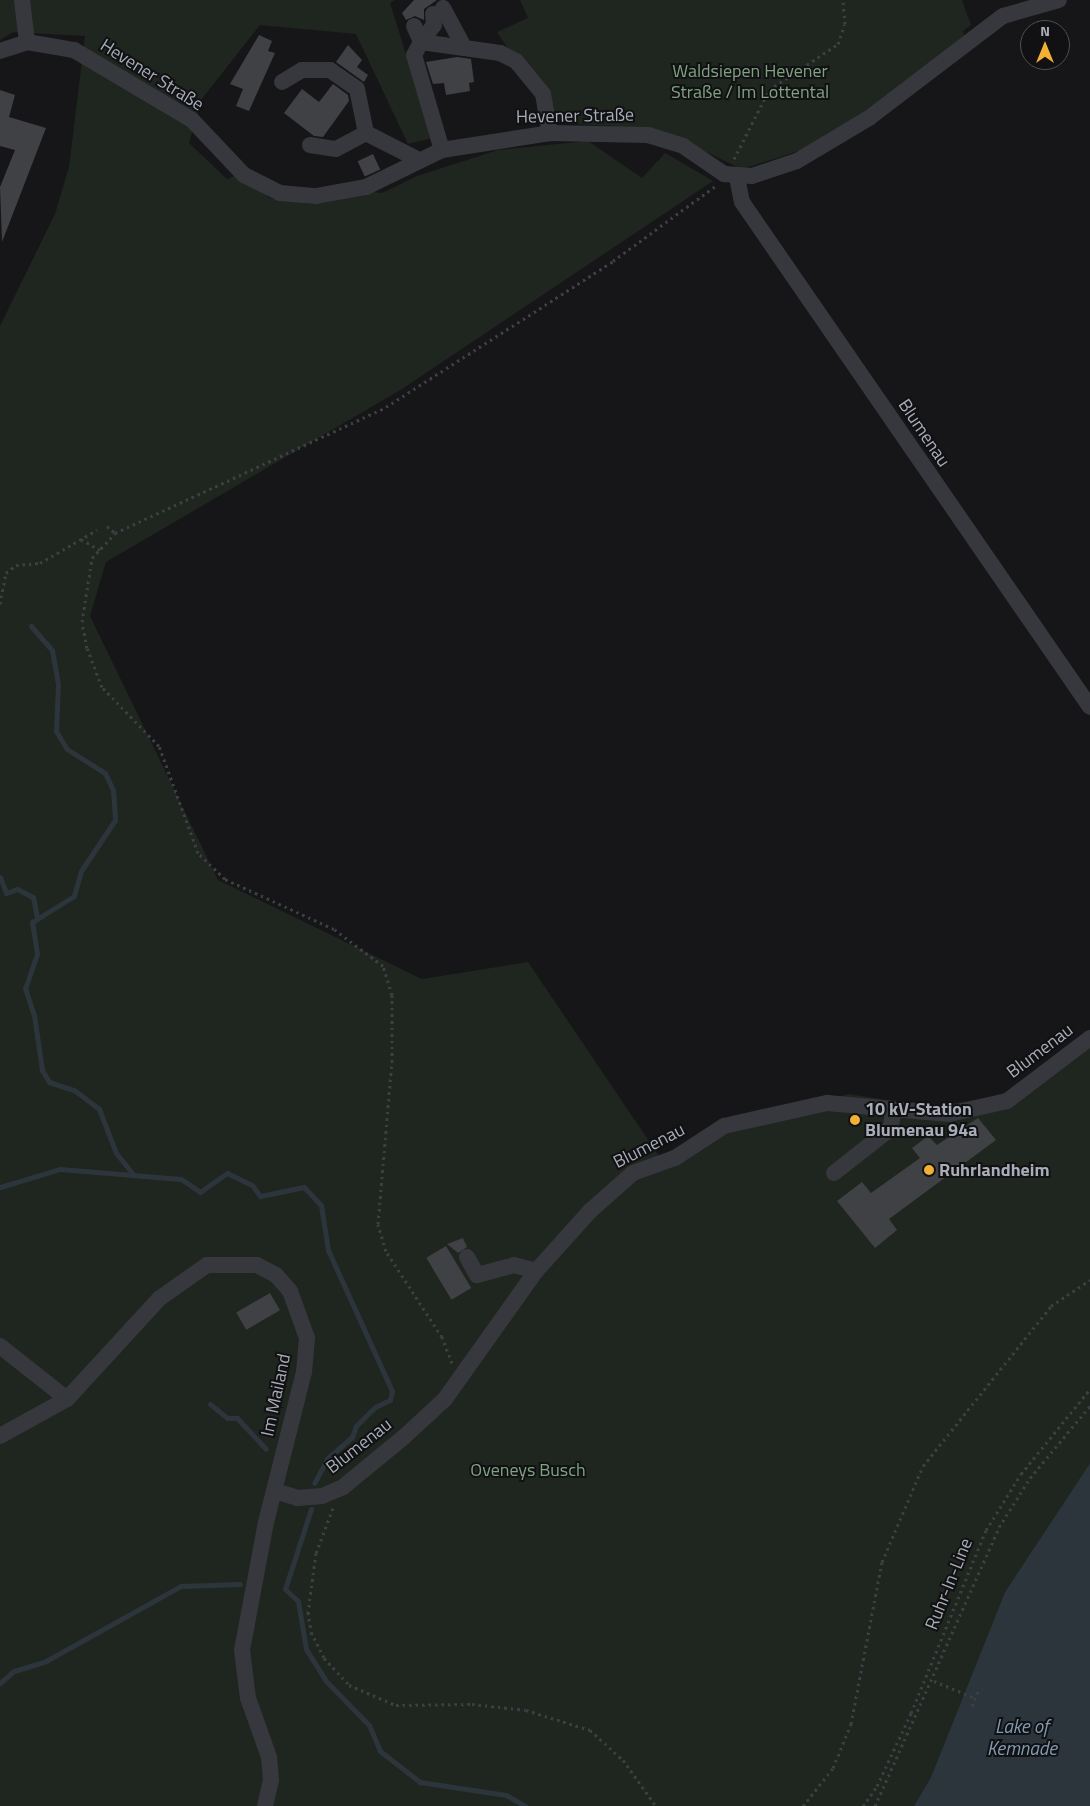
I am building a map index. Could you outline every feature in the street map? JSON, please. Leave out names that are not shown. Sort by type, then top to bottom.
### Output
[{"type":"street","points":[[22,0],[27,42]]},
{"type":"street","points":[[730,175],[797,161],[869,118],[1003,16],[1059,0]]},
{"type":"street","points":[[442,150],[414,55],[434,25],[438,11],[464,47]]},
{"type":"street","points":[[414,26],[421,42]]},
{"type":"street","name":"Hevener Straße","points":[[0,51],[27,42],[74,50],[183,115],[244,175],[280,193],[316,196],[366,187],[417,159],[442,150],[550,133],[648,135],[683,146],[730,175]]},
{"type":"street","points":[[421,42],[500,53],[516,61],[543,94],[550,133]]},
{"type":"street","points":[[282,82],[302,70],[330,70],[357,89],[366,133]]},
{"type":"street","points":[[366,133],[417,159]]},
{"type":"street","points":[[310,145],[336,149],[366,133]]},
{"type":"street","name":"Blumenau","points":[[730,175],[742,202],[1090,707]]},
{"type":"street","name":"Blumenau","points":[[275,1491],[298,1498],[322,1496],[343,1486],[445,1399],[458,1378],[536,1271],[618,1184],[675,1158],[724,1126],[827,1103],[949,1114],[1007,1101],[1090,1038]]},
{"type":"street","points":[[834,1173],[890,1128],[894,1110]]},
{"type":"street","points":[[467,1257],[477,1275],[514,1265],[536,1271]]},
{"type":"street","name":"Im Mailand","points":[[0,1436],[67,1399],[160,1298],[207,1265],[257,1265],[276,1275],[290,1291],[307,1338],[304,1372],[275,1491],[242,1650],[248,1698],[269,1757],[271,1780],[265,1806]]},
{"type":"street","points":[[0,1346],[67,1399]]},
{"type":"path","points":[[458,1378],[442,1337],[386,1251],[378,1224],[392,1062],[392,995],[384,966],[334,929],[225,879],[198,853],[159,746],[102,687],[87,648],[82,622],[92,558],[115,533],[386,407],[613,261],[714,189],[730,175],[769,90],[838,44],[845,24],[843,0]]},
{"type":"path","points":[[106,526],[115,533]]},
{"type":"path","points":[[0,604],[6,573],[16,565],[40,563],[98,530]]},
{"type":"path","points":[[81,539],[100,550]]},
{"type":"path","points":[[803,1806],[833,1768],[851,1724],[885,1553],[923,1466],[1051,1306],[1090,1280]]},
{"type":"path","name":"Ruhr-In-Line","points":[[863,1806],[877,1786],[910,1713],[986,1530],[1021,1474],[1090,1389]]},
{"type":"path","points":[[875,1806],[934,1681],[999,1527],[1030,1478],[1090,1406]]},
{"type":"path","points":[[343,1486],[316,1553],[308,1612],[311,1632],[324,1658],[349,1685],[396,1705],[472,1704],[526,1710],[590,1730],[622,1760],[656,1806]]},
{"type":"path","points":[[934,1681],[975,1698]]},
{"type":"path","points":[[972,1706],[978,1691]]},
{"type":"green space","name":"Oveneys Busch","points":[[0,0],[395,0],[390,3],[432,138],[408,144],[356,34],[260,25],[201,100],[189,143],[227,179],[237,175],[270,198],[311,204],[368,191],[382,193],[417,176],[498,150],[588,141],[642,178],[665,153],[713,181],[402,389],[106,562],[90,616],[218,880],[422,979],[528,962],[659,1156],[724,1126],[849,1094],[929,1107],[1002,1096],[1090,1030],[1090,1463],[1005,1592],[931,1777],[914,1806],[0,1806],[0,326],[55,214],[69,167],[85,36],[13,32],[0,40]]},
{"type":"green space","name":"Waldsiepen Hevener Straße / Im Lottental","points":[[520,0],[962,0],[971,25],[963,31],[964,36],[884,101],[808,148],[742,169],[681,140],[613,126],[556,123],[497,32],[528,18]]},
{"type":"water","name":"Lake of Kemnade","points":[[1090,1463],[1090,1806],[914,1806],[931,1777],[1005,1592]]},
{"type":"building","points":[[414,0],[437,0],[424,9],[424,20],[415,16],[406,20],[402,13]]},
{"type":"building","points":[[259,35],[272,41],[268,51],[275,53],[249,111],[236,106],[243,89],[230,84]]},
{"type":"building","points":[[348,45],[362,60],[357,67],[368,75],[364,82],[336,62]]},
{"type":"building","points":[[457,57],[471,59],[474,82],[469,83],[470,91],[446,95],[444,83],[433,84],[426,62]]},
{"type":"building","points":[[333,84],[348,95],[349,101],[323,137],[314,136],[284,113],[302,89],[319,102]]},
{"type":"building","points":[[0,90],[15,95],[9,117],[46,128],[2,242],[0,187],[15,150],[0,146]]},
{"type":"building","points":[[373,154],[380,169],[365,177],[358,161]]},
{"type":"building","name":"Ruhrlandheim","points":[[978,1118],[996,1140],[889,1219],[897,1230],[875,1248],[837,1201],[862,1182],[871,1193],[920,1158],[912,1148],[928,1136],[937,1145]]},
{"type":"building","points":[[463,1238],[467,1247],[458,1253],[447,1244]]},
{"type":"building","points":[[446,1246],[471,1288],[452,1300],[426,1258]]},
{"type":"building","points":[[270,1293],[280,1310],[246,1330],[236,1312]]},
{"type":"waterway","points":[[31,626],[52,650],[58,684],[56,731],[67,749],[105,773],[113,790],[115,820],[81,871],[74,896],[32,922],[37,954],[25,988],[34,1015],[42,1070],[49,1082],[74,1090],[99,1109],[116,1153],[133,1174]]},
{"type":"waterway","points":[[0,877],[6,893],[17,889],[33,897],[37,917]]},
{"type":"waterway","points":[[0,1187],[60,1169],[181,1179],[200,1192],[227,1173],[252,1185],[260,1196],[304,1187],[321,1205],[328,1250],[392,1391],[390,1400],[375,1407],[356,1426],[352,1437],[327,1459],[314,1483]]},
{"type":"waterway","points":[[210,1404],[227,1418],[237,1418],[266,1449]]},
{"type":"waterway","points":[[311,1509],[285,1589],[298,1601],[306,1649],[327,1682],[369,1725],[380,1751],[420,1782],[506,1795],[525,1806]]},
{"type":"waterway","points":[[0,1683],[14,1671],[46,1661],[181,1586],[240,1584]]},
{"type":"place","name":"10 kV-Station Blumenau 94a","points":[[855,1120]]},
{"type":"place","name":"Ruhrlandheim","points":[[929,1170]]}]
